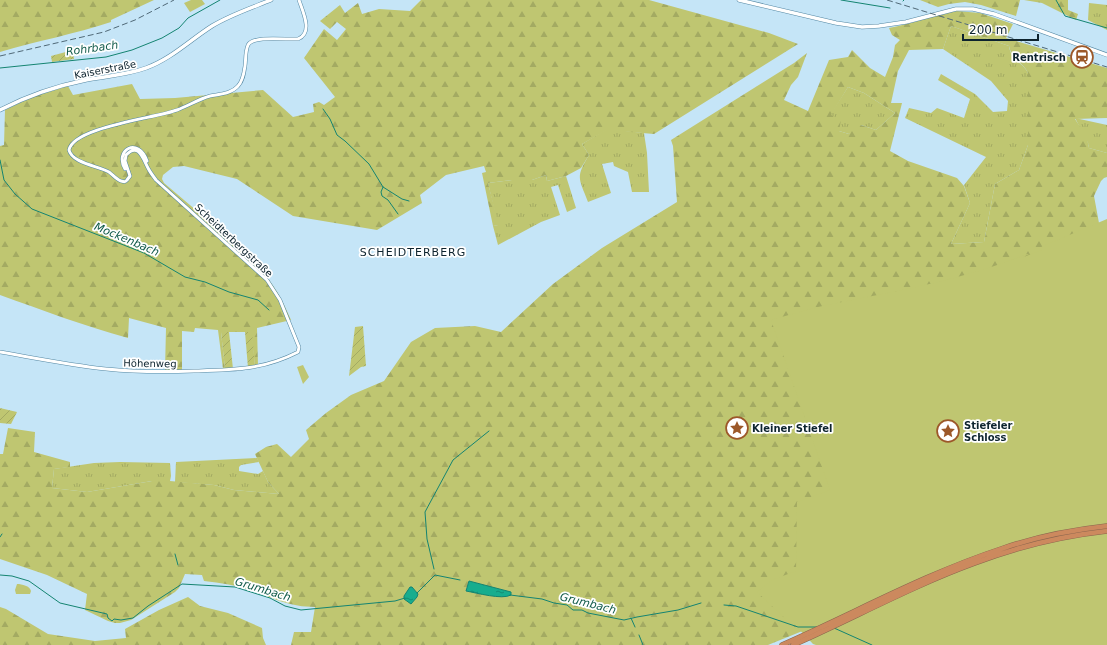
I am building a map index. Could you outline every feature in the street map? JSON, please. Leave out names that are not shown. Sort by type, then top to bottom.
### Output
[{"type":"highway","points":[[793,645],[950,568],[1002,548],[1046,536],[1107,526]]},
{"type":"highway","points":[[782,645],[952,572],[1004,553],[1048,541],[1107,531]]},
{"type":"main road","name":"Kaiserstraße","points":[[0,110],[21,99],[66,85],[128,73],[149,67],[173,54],[221,21],[271,0]]},
{"type":"main road","points":[[739,0],[862,27],[908,22],[949,10],[966,8],[984,11],[1107,56]]},
{"type":"street","name":"Scheidterbergstraße","points":[[298,352],[299,347],[280,300],[266,280],[242,256],[162,185],[152,174],[141,153],[134,151],[128,153],[125,159],[130,176],[126,181],[121,181],[106,171],[72,156],[69,152],[69,148],[75,141],[99,128],[177,110],[209,96],[235,90],[241,83],[244,75],[246,54],[250,43],[262,39],[301,38],[306,30],[306,23],[299,0]]},
{"type":"street","name":"Höhenweg","points":[[0,352],[106,369],[160,372],[252,368],[274,363],[298,352]]},
{"type":"green space","points":[[0,0],[154,0],[111,20],[111,22],[0,52]]},
{"type":"green space","points":[[191,0],[202,0],[205,4],[190,12],[184,3]]},
{"type":"green space","points":[[421,0],[649,0],[769,33],[798,44],[654,134],[607,130],[582,144],[589,155],[581,168],[566,176],[547,181],[546,175],[532,180],[512,180],[488,183],[499,225],[493,226],[482,173],[486,172],[484,166],[446,175],[420,195],[422,203],[377,230],[293,216],[237,179],[184,166],[173,167],[163,175],[162,179],[164,183],[264,268],[260,269],[278,293],[291,320],[257,328],[258,366],[255,366],[251,332],[221,332],[225,369],[223,369],[218,330],[195,328],[194,332],[182,331],[182,370],[165,370],[166,328],[129,318],[128,338],[79,323],[0,295],[0,146],[4,145],[5,110],[32,97],[68,86],[73,95],[132,84],[140,99],[175,98],[263,90],[293,117],[314,112],[313,104],[319,102],[324,105],[335,97],[304,58],[324,29],[337,40],[346,29],[337,22],[330,29],[320,21],[340,5],[345,13],[358,3],[362,14],[379,9],[410,11]]},
{"type":"green space","points":[[920,0],[1020,0],[1016,16],[981,5],[965,2],[938,7]]},
{"type":"green space","points":[[1024,0],[1068,0],[1068,10],[1078,14],[1076,20],[1042,3]]},
{"type":"green space","points":[[1089,3],[1107,5],[1107,30],[1088,20]]},
{"type":"green space","points":[[957,11],[980,13],[1013,24],[1006,38],[1107,68],[1107,118],[1075,119],[1086,136],[1089,148],[1107,153],[1107,177],[1101,181],[1094,196],[1099,223],[1107,221],[864,602],[800,632],[768,645],[291,645],[294,632],[311,632],[315,607],[290,604],[241,587],[204,581],[202,575],[185,574],[179,588],[175,592],[131,620],[115,623],[85,610],[87,594],[47,575],[0,559],[0,454],[3,454],[8,428],[35,432],[34,452],[70,462],[70,467],[54,469],[52,488],[87,492],[152,481],[170,481],[214,485],[234,490],[279,494],[268,482],[255,454],[266,447],[277,444],[291,457],[309,439],[306,430],[351,395],[384,381],[411,342],[435,328],[475,326],[501,332],[553,284],[602,248],[677,202],[673,146],[671,140],[794,63],[807,53],[798,77],[791,85],[784,100],[808,111],[829,60],[848,57],[852,50],[870,68],[885,77],[893,57],[895,45],[900,40],[892,35],[889,28],[948,12]],"holes":[[[951,26],[1009,46],[1010,51],[1028,73],[1028,145],[1019,170],[995,184],[984,242],[951,244],[970,203],[964,186],[957,178],[908,161],[890,151],[902,103],[891,103],[898,71],[909,50],[943,49]],[[848,87],[864,93],[895,113],[876,130],[861,125],[854,126],[849,134],[839,131],[841,120],[831,115]],[[469,581],[488,587],[508,597],[466,591]]]},
{"type":"green space","points":[[951,26],[1009,46],[1012,55],[1028,73],[1028,145],[1019,170],[995,184],[984,242],[951,244],[970,203],[964,185],[986,157],[905,118],[909,108],[931,113],[937,108],[964,118],[970,99],[938,80],[941,74],[975,94],[993,112],[1007,111],[1008,101],[991,81],[943,49]]},
{"type":"green space","points":[[73,50],[74,59],[52,62],[51,56]]},
{"type":"green space","points":[[848,87],[864,93],[895,113],[876,130],[861,125],[849,134],[839,131],[830,115]]},
{"type":"green space","points":[[1075,118],[1107,125],[1107,153],[1089,148],[1088,143]]},
{"type":"green space","points":[[607,129],[644,133],[647,153],[649,192],[632,192],[628,172],[614,166],[613,162],[602,164],[611,193],[588,202],[582,188],[580,174],[589,155],[582,144]]},
{"type":"green space","points":[[546,175],[547,181],[566,176],[576,208],[567,212],[558,185],[551,187],[560,215],[541,222],[498,245],[493,226],[498,225],[488,183],[512,180],[532,180]]},
{"type":"green space","points":[[1107,219],[1107,645],[813,644],[794,624],[792,625],[757,592],[772,580],[796,571],[797,502],[830,490],[771,320],[818,307],[924,285],[976,272],[1042,250],[1041,247]]},
{"type":"green space","points":[[363,326],[366,366],[361,367],[349,376],[355,327]]},
{"type":"green space","points":[[221,332],[229,332],[233,369],[225,369]]},
{"type":"green space","points":[[245,332],[252,332],[255,366],[248,368]]},
{"type":"green space","points":[[303,365],[309,377],[303,384],[297,367]]},
{"type":"green space","points":[[0,408],[17,412],[11,424],[0,423]]},
{"type":"green space","points":[[257,458],[259,462],[241,465],[239,467],[239,471],[258,474],[263,471],[268,482],[279,494],[234,490],[214,485],[175,482],[176,462]]},
{"type":"green space","points":[[94,463],[170,463],[170,481],[152,481],[87,492],[52,488],[54,469]]},
{"type":"green space","points":[[17,584],[29,588],[31,591],[30,594],[16,594],[15,590]]},
{"type":"green space","points":[[188,597],[200,606],[228,613],[262,628],[263,638],[266,645],[0,645],[0,607],[48,634],[95,641],[126,638],[125,629],[159,610]]},
{"type":"water","points":[[469,581],[511,592],[511,595],[502,597],[466,591]]},
{"type":"water","points":[[410,587],[412,587],[418,594],[411,604],[404,599],[404,596]]},
{"type":"waterway","name":"Rohrbach","points":[[0,68],[106,57],[132,50],[162,38],[179,28],[188,18],[220,0]]},
{"type":"waterway","name":"Rohrbach","points":[[841,0],[890,8]]},
{"type":"waterway","name":"Rohrbach","points":[[1056,0],[1065,16],[1107,28]]},
{"type":"waterway","points":[[323,109],[330,119],[337,135],[369,164],[383,187],[402,199],[409,201]]},
{"type":"waterway","name":"Mockenbach","points":[[0,160],[4,180],[15,194],[32,209],[144,253],[185,277],[205,282],[229,292],[258,300],[269,310]]},
{"type":"waterway","points":[[383,187],[381,192],[382,196],[388,200],[398,214]]},
{"type":"waterway","points":[[434,569],[427,539],[425,512],[453,460],[489,431]]},
{"type":"waterway","points":[[175,554],[178,565]]},
{"type":"waterway","name":"Grumbach","points":[[0,575],[12,576],[29,581],[60,603],[107,614],[108,618],[112,621],[114,619],[121,620],[133,618],[148,606],[182,584],[235,587],[270,598],[285,606],[301,610],[395,601],[405,598]]},
{"type":"waterway","name":"Grumbach","points":[[417,593],[435,575],[460,580]]},
{"type":"waterway","name":"Grumbach","points":[[510,595],[542,599],[567,605],[573,610],[582,610],[588,613],[624,620],[678,610],[701,603]]},
{"type":"waterway","name":"Grumbach","points":[[724,605],[736,606],[798,627],[817,627]]},
{"type":"waterway","points":[[631,618],[635,627]]},
{"type":"waterway","name":"Grumbach","points":[[834,628],[872,645]]},
{"type":"waterway","points":[[639,635],[643,645]]},
{"type":"railway","points":[[0,56],[104,32],[135,20],[174,0]]},
{"type":"railway","points":[[887,0],[1107,67]]},
{"type":"place","name":"Rentrisch","points":[[1082,57]]},
{"type":"place","name":"Kleiner Stiefel","points":[[737,428]]},
{"type":"place","name":"Stiefeler Schloss","points":[[948,431]]},
{"type":"district","name":"SCHEIDTERBERG","points":[[413,252]]}]
